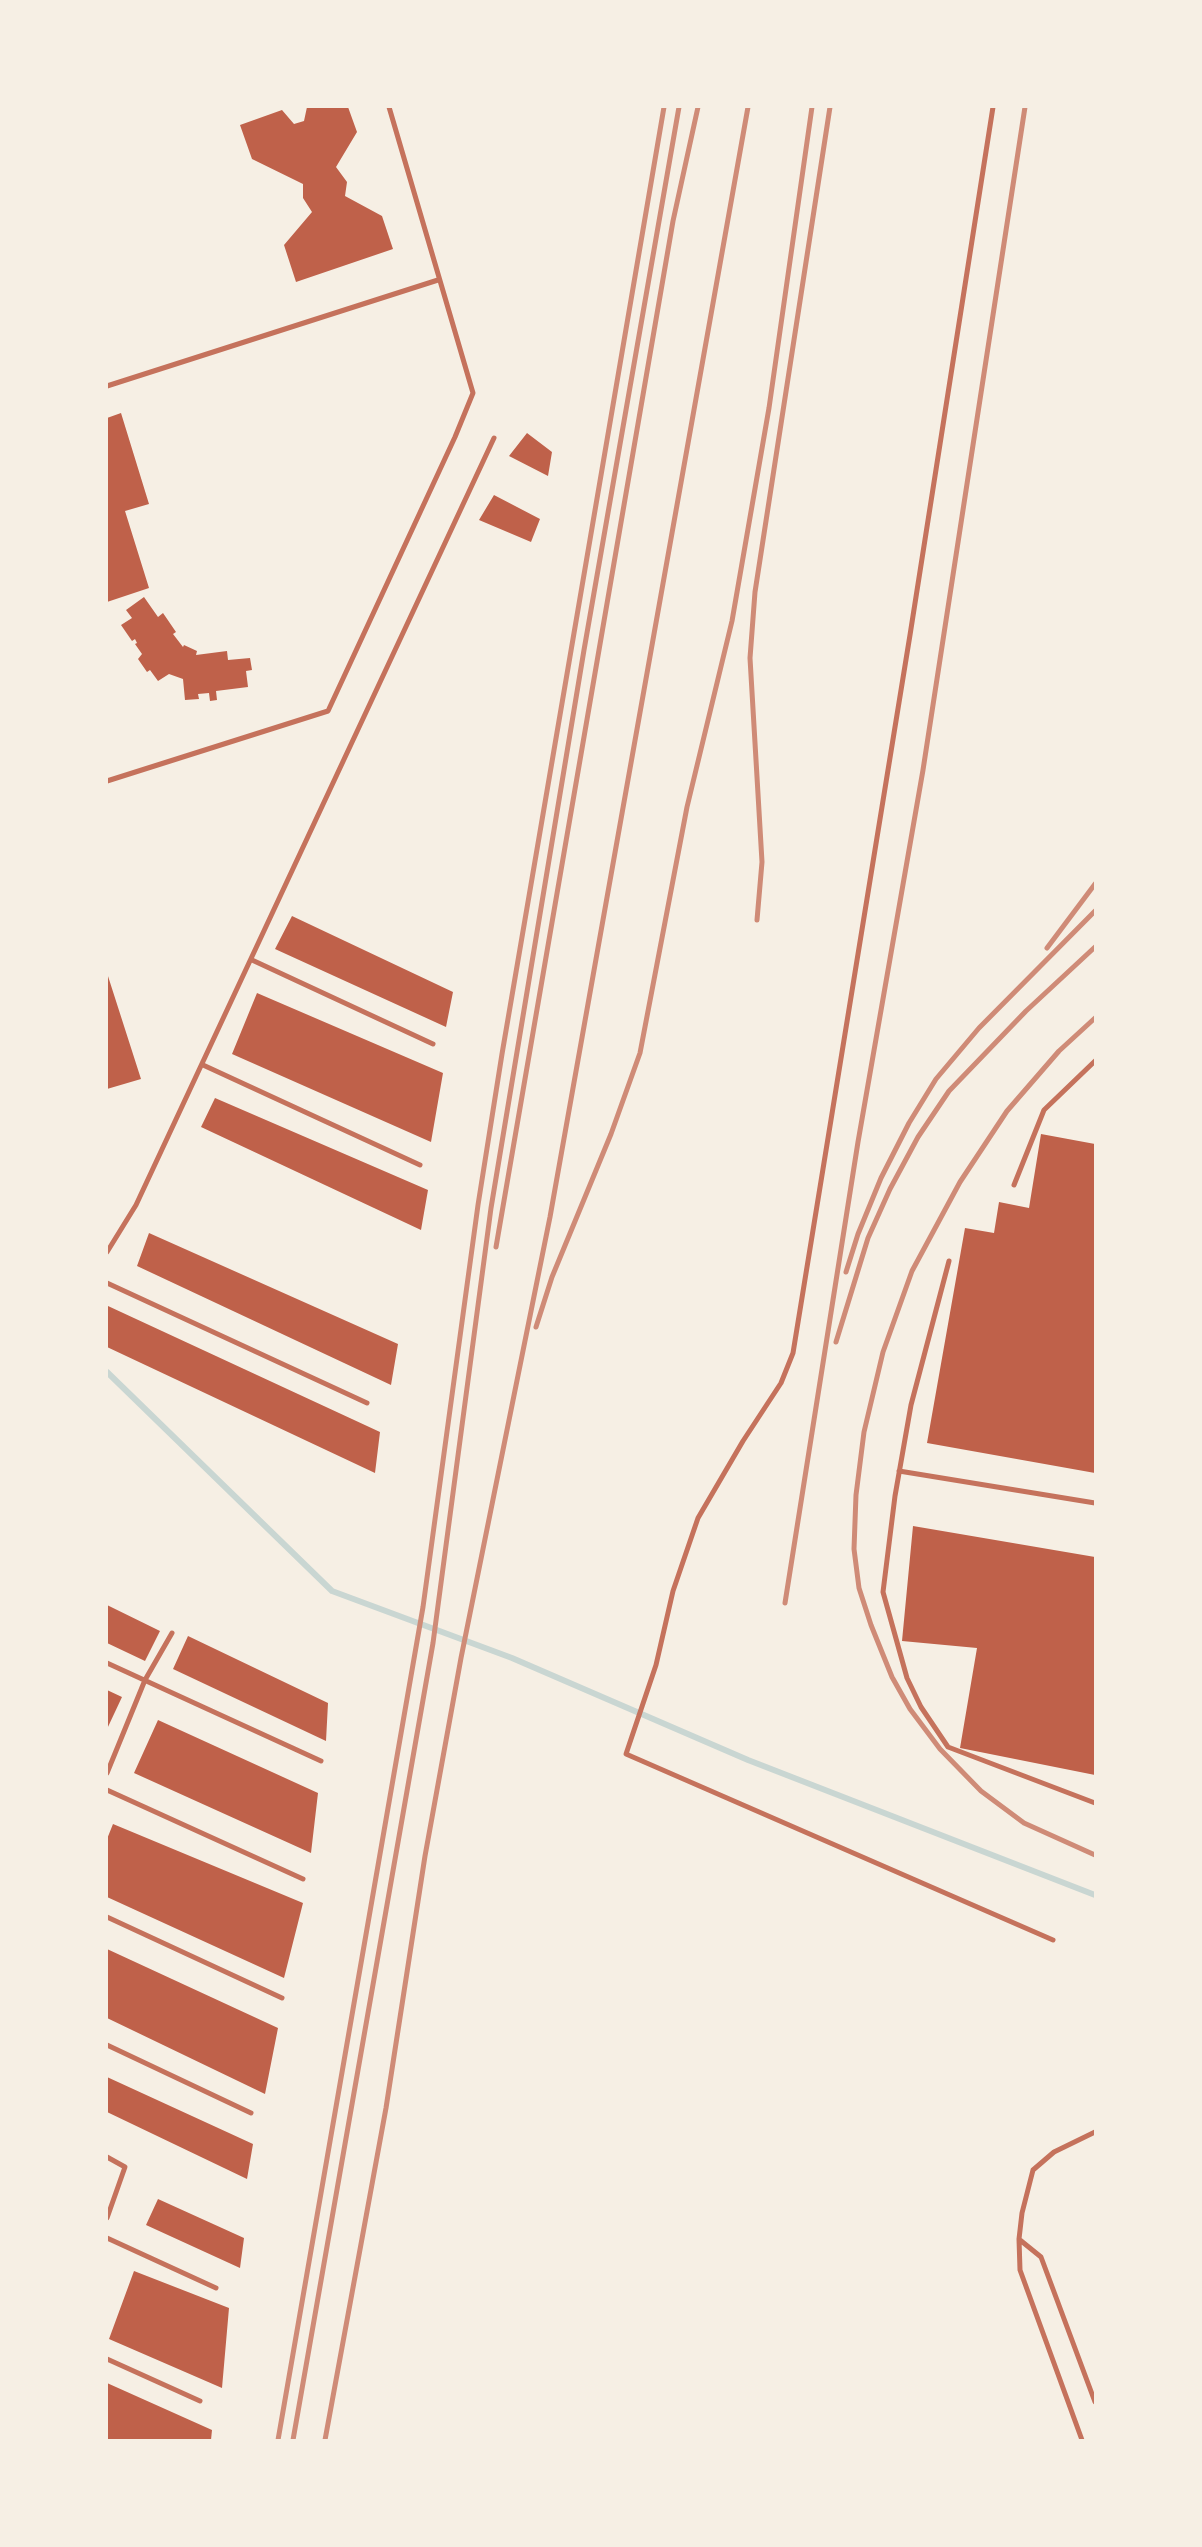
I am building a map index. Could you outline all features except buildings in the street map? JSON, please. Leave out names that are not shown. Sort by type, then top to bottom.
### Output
[{"type":"lane","points":[[107,781],[328,711],[455,437],[473,393],[389,107]]},
{"type":"lane","points":[[993,107],[793,1353],[781,1383],[698,1518],[673,1591],[656,1665],[626,1754],[1053,1941]]},
{"type":"lane","points":[[107,386],[438,280]]},
{"type":"lane","points":[[107,1252],[136,1205],[253,960],[494,438]]},
{"type":"lane","points":[[253,960],[433,1044]]},
{"type":"lane","points":[[1014,1185],[1044,1110],[1095,1061]]},
{"type":"lane","points":[[203,1065],[420,1165]]},
{"type":"lane","points":[[949,1261],[911,1405],[883,1592],[906,1678],[921,1707],[948,1747],[1095,1803]]},
{"type":"lane","points":[[107,1283],[367,1403]]},
{"type":"lane","points":[[899,1471],[1095,1503]]},
{"type":"lane","points":[[107,1773],[145,1680],[172,1633]]},
{"type":"lane","points":[[107,1663],[321,1761]]},
{"type":"lane","points":[[107,1790],[303,1879]]},
{"type":"lane","points":[[107,1917],[282,1998]]},
{"type":"lane","points":[[107,2045],[251,2113]]},
{"type":"lane","points":[[1082,2440],[1020,2270],[1019,2239],[1022,2213],[1033,2170],[1054,2152],[1095,2132]]},
{"type":"lane","points":[[107,2157],[125,2167],[107,2218]]},
{"type":"lane","points":[[107,2238],[216,2288]]},
{"type":"lane","points":[[1019,2239],[1041,2257],[1095,2402]]},
{"type":"lane","points":[[107,2359],[200,2401]]},
{"type":"waterway","points":[[107,1372],[332,1591],[512,1658],[748,1760],[1095,1895]]},
{"type":"railway","points":[[278,2440],[423,1607],[478,1205],[502,1054],[664,107]]},
{"type":"railway","points":[[293,2440],[433,1643],[491,1208],[584,650],[679,107]]},
{"type":"railway","points":[[496,1247],[673,221],[698,107]]},
{"type":"railway","points":[[325,2440],[386,2108],[425,1856],[461,1658],[550,1217],[748,107]]},
{"type":"railway","points":[[536,1327],[552,1277],[611,1134],[640,1053],[687,807],[732,621],[769,408],[812,107]]},
{"type":"railway","points":[[757,920],[762,862],[750,658],[755,592],[830,107]]},
{"type":"railway","points":[[785,1603],[858,1142],[923,770],[1025,107]]},
{"type":"railway","points":[[1047,948],[1095,884]]},
{"type":"railway","points":[[846,1272],[881,1178],[909,1123],[936,1079],[979,1028],[1095,911]]},
{"type":"railway","points":[[836,1342],[868,1238],[918,1137],[949,1091],[1026,1011],[1095,947]]},
{"type":"railway","points":[[1095,1018],[1059,1051],[1007,1111],[960,1182],[912,1271],[883,1352],[864,1432],[856,1495],[854,1549],[859,1588],[892,1677],[910,1709],[940,1749],[981,1791],[1024,1823],[1095,1855]]}]
